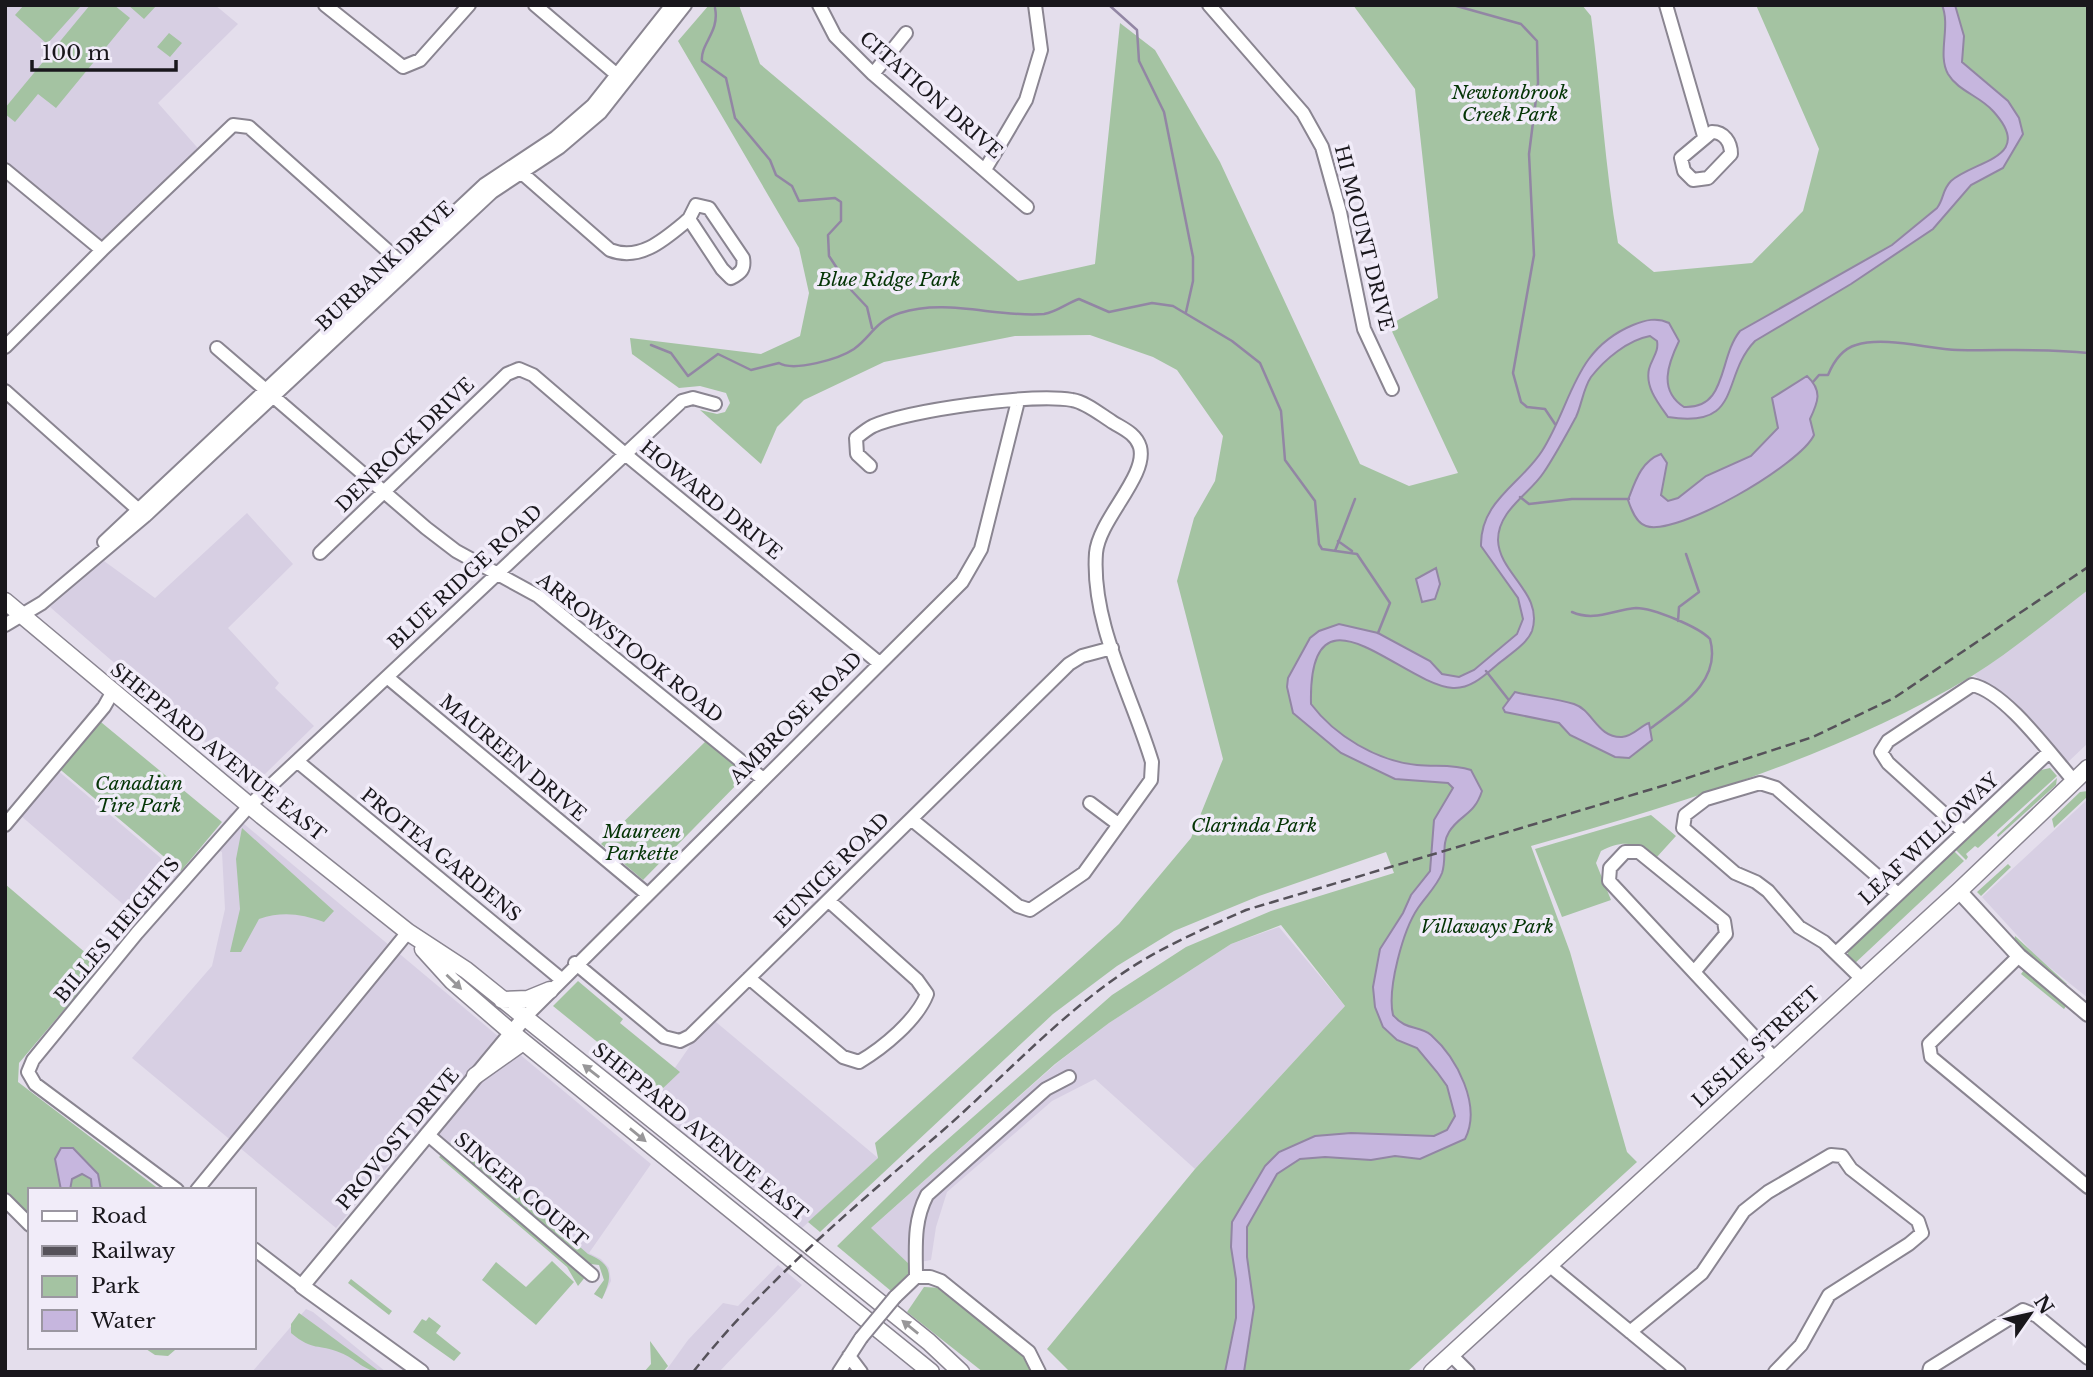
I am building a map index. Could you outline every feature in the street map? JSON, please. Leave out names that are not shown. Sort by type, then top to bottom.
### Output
[{"type":"main road","name":"SHEPPARD AVENUE EAST","points":[[5,601],[250,806],[408,932],[466,970],[759,1205],[961,1372]]},
{"type":"main road","name":"LESLIE STREET","points":[[1430,1372],[1959,891],[2088,768]]},
{"type":"main road","name":"SHEPPARD AVENUE EAST","points":[[408,932],[452,981],[517,1037],[931,1372]]},
{"type":"main road","points":[[502,999],[528,999],[555,984]]},
{"type":"main road","points":[[475,1076],[517,1037]]},
{"type":"street","points":[[325,5],[403,67],[420,60],[469,5]]},
{"type":"street","points":[[536,5],[622,78]]},
{"type":"street","name":"BURBANK DRIVE","points":[[622,78],[671,5]]},
{"type":"street","name":"BURBANK DRIVE","points":[[5,625],[42,603],[103,550],[405,266],[484,186],[517,168],[593,105],[622,78],[685,5]]},
{"type":"street","name":"CITATION DRIVE","points":[[819,5],[835,36],[873,74],[986,168],[1027,207]]},
{"type":"street","points":[[986,168],[1026,100],[1038,63],[1041,50],[1035,5]]},
{"type":"street","name":"HI MOUNT DRIVE","points":[[1209,5],[1303,113],[1322,147],[1340,212],[1364,329],[1392,390]]},
{"type":"street","points":[[1666,5],[1704,136]]},
{"type":"street","points":[[873,74],[906,33]]},
{"type":"street","points":[[5,347],[233,125],[249,127],[405,266]]},
{"type":"street","points":[[517,168],[610,250],[625,256],[646,250],[689,219],[696,205],[709,208],[743,258],[744,266],[740,274],[731,278],[689,219]]},
{"type":"street","points":[[5,170],[102,250]]},
{"type":"street","points":[[709,249],[727,237]]},
{"type":"street","name":"ARROWSTOOK ROAD","points":[[217,348],[456,551],[538,596],[763,779]]},
{"type":"street","name":"HOWARD DRIVE","points":[[519,369],[533,375],[878,662]]},
{"type":"street","name":"DENROCK DRIVE","points":[[320,553],[507,374],[519,369]]},
{"type":"street","points":[[5,391],[141,512]]},
{"type":"street","points":[[870,466],[857,454],[856,438],[873,426],[927,411],[1047,397],[1076,400],[1132,433],[1140,446],[1142,462],[1111,514],[1096,549],[1096,582],[1112,648],[1152,762],[1151,780],[1084,873],[1030,910],[1018,906],[911,819]]},
{"type":"street","name":"BLUE RIDGE ROAD","points":[[250,806],[682,401],[693,398],[715,404]]},
{"type":"street","name":"AMBROSE ROAD","points":[[524,1018],[575,963],[962,582],[981,549],[1018,401]]},
{"type":"street","name":"EUNICE ROAD","points":[[575,963],[664,1037],[680,1041],[699,1028],[1069,664],[1082,656],[1112,648]]},
{"type":"street","name":"MAUREEN DRIVE","points":[[387,677],[647,894]]},
{"type":"street","points":[[1964,832],[1888,763],[1881,752],[1888,741],[1972,685],[1982,687],[2030,728],[2074,781]]},
{"type":"street","points":[[5,825],[104,707],[112,693]]},
{"type":"street","name":"LEAF WILLOWAY","points":[[1836,953],[2049,752]]},
{"type":"street","name":"PROTEA GARDENS","points":[[298,761],[555,984]]},
{"type":"street","points":[[1861,978],[1836,953],[1799,927],[1762,887],[1735,873],[1683,828],[1685,815],[1706,800],[1760,783],[1776,788],[1898,894]]},
{"type":"street","points":[[1090,803],[1118,824]]},
{"type":"street","name":"BILLES HEIGHTS","points":[[174,1188],[36,1084],[28,1072],[36,1057],[137,933],[250,806]]},
{"type":"street","points":[[1694,972],[1726,934],[1724,921],[1639,852],[1625,852],[1610,868],[1609,881],[1774,1058]]},
{"type":"street","points":[[1959,891],[2019,956],[2088,1014]]},
{"type":"street","points":[[749,978],[843,1057],[859,1062],[875,1052],[922,1005],[927,994],[917,980],[829,901]]},
{"type":"street","points":[[199,1188],[408,932]]},
{"type":"street","points":[[2019,956],[1929,1044],[1931,1057],[2088,1187]]},
{"type":"street","points":[[517,1037],[524,1018]]},
{"type":"street","name":"PROVOST DRIVE","points":[[302,1286],[475,1076]]},
{"type":"street","points":[[916,1278],[915,1231],[918,1213],[928,1195],[1036,1097],[1069,1077]]},
{"type":"street","name":"SINGER COURT","points":[[427,1134],[592,1275]]},
{"type":"street","points":[[1630,1332],[1702,1273],[1744,1211],[1768,1192],[1830,1155],[1842,1156],[1851,1169],[1918,1221],[1922,1233],[1829,1294],[1801,1345],[1775,1372]]},
{"type":"street","points":[[5,1200],[28,1223]]},
{"type":"street","points":[[256,1251],[421,1372]]},
{"type":"street","points":[[1549,1265],[1679,1372]]},
{"type":"street","points":[[839,1372],[861,1338],[895,1297],[916,1278],[930,1277],[950,1286],[1029,1352],[1039,1372]]},
{"type":"street","points":[[1929,1372],[1930,1368],[2008,1316],[2024,1310],[2037,1316],[2088,1358]]},
{"type":"street","points":[[1450,1354],[1468,1372]]},
{"type":"street","points":[[849,1356],[861,1372]]},
{"type":"shaded area","points":[[5,5],[215,5],[238,24],[158,103],[203,154],[102,250],[5,170]]},
{"type":"shaded area","points":[[247,513],[293,564],[228,628],[279,683],[275,688],[314,726],[265,774],[256,776],[242,771],[211,747],[50,607],[104,561],[155,598]]},
{"type":"shaded area","points":[[2088,590],[2088,743],[2068,762],[2035,724],[1974,675]]},
{"type":"shaded area","points":[[56,769],[182,876],[231,813],[651,1164],[589,1253],[601,1259],[609,1268],[611,1281],[602,1299],[594,1294],[604,1280],[599,1265],[583,1263],[419,1129],[336,1228],[132,1058],[212,966],[225,909],[222,852],[217,850],[169,900],[140,919],[20,815]]},
{"type":"shaded area","points":[[2088,799],[2088,998],[2038,958],[1982,897]]},
{"type":"shaded area","points":[[1279,927],[1345,1006],[1195,1169],[1095,1079],[1052,1101],[947,1192],[936,1227],[931,1260],[909,1264],[870,1229],[1057,1063],[1109,1023],[1231,944]]},
{"type":"shaded area","points":[[710,1017],[878,1158],[801,1229],[653,1109],[672,1072]]},
{"type":"shaded area","points":[[778,1265],[802,1285],[719,1372],[665,1372],[688,1340],[723,1303],[738,1306]]},
{"type":"shaded area","points":[[306,1309],[313,1312],[386,1372],[252,1372]]},
{"type":"green space","points":[[24,5],[82,5],[47,44],[15,15]]},
{"type":"green space","points":[[90,5],[114,5],[130,18],[56,108],[38,94],[15,122],[5,114],[5,108]]},
{"type":"green space","points":[[128,5],[157,5],[144,19]]},
{"type":"green space","points":[[709,5],[739,5],[760,64],[1018,281],[1095,264],[1120,23],[1155,50],[1220,162],[1360,464],[1409,486],[1458,473],[1389,325],[1438,298],[1415,89],[1353,5],[1582,5],[1591,16],[1618,243],[1654,272],[1752,263],[1803,211],[1819,149],[1756,5],[2088,5],[2088,590],[1972,676],[1868,730],[1701,795],[1531,846],[1570,952],[1627,1152],[1637,1162],[1407,1372],[1070,1372],[1047,1349],[1195,1169],[1345,1006],[1281,925],[1231,944],[1109,1023],[1055,1064],[871,1228],[909,1264],[908,1274],[891,1291],[837,1246],[931,1154],[1112,995],[1186,947],[1271,911],[1394,873],[1386,852],[1259,896],[1174,931],[1117,966],[1053,1014],[820,1232],[808,1222],[878,1158],[875,1143],[1119,924],[1191,838],[1223,759],[1177,581],[1194,518],[1215,481],[1223,436],[1177,370],[1153,357],[1090,335],[1015,336],[884,362],[804,400],[777,427],[761,464],[700,410],[717,414],[725,412],[730,403],[726,393],[700,386],[679,388],[632,354],[630,338],[761,354],[800,336],[809,293],[799,248],[678,41]]},
{"type":"green space","points":[[169,33],[182,43],[170,57],[157,47]]},
{"type":"green space","name":"Canadian Tire Park","points":[[96,718],[222,822],[181,871],[56,766]]},
{"type":"green space","name":"Maureen Parkette","points":[[706,741],[746,775],[643,880],[601,844]]},
{"type":"green space","points":[[2050,768],[2057,776],[1978,848],[1975,846],[1966,854],[1966,860],[1955,849],[2041,770]]},
{"type":"green space","points":[[2057,778],[2056,785],[1998,837],[1997,835]]},
{"type":"green space","points":[[2088,791],[2088,796],[2054,828],[2052,819],[2080,792]]},
{"type":"green space","points":[[1651,815],[1676,836],[1656,858],[1642,848],[1630,844],[1616,845],[1601,851],[1596,863],[1611,900],[1562,917],[1535,849]]},
{"type":"green space","points":[[242,828],[334,911],[324,922],[292,915],[259,919],[241,952],[230,952],[240,909],[236,859]]},
{"type":"green space","points":[[1954,851],[1964,861],[1853,965],[1847,959],[1849,947]]},
{"type":"green space","points":[[2008,864],[2011,867],[1981,896],[1977,892]]},
{"type":"green space","points":[[5,884],[101,966],[19,1063],[18,1082],[157,1188],[28,1188],[28,1213],[5,1190]]},
{"type":"green space","points":[[2015,936],[2067,984],[2062,986],[2014,941]]},
{"type":"green space","points":[[2024,970],[2067,1005],[2064,1009],[2021,974]]},
{"type":"green space","points":[[578,981],[623,1019],[620,1023],[680,1072],[659,1092],[553,1006]]},
{"type":"green space","points":[[455,1138],[588,1254],[602,1262],[609,1278],[602,1299],[594,1294],[604,1280],[599,1265],[583,1263],[445,1149]]},
{"type":"green space","points":[[443,1154],[586,1276],[578,1286],[567,1267],[439,1157]]},
{"type":"green space","points":[[552,1261],[574,1282],[536,1325],[482,1280],[496,1262],[526,1287]]},
{"type":"green space","points":[[351,1279],[392,1311],[389,1315],[348,1283]]},
{"type":"green space","points":[[924,1287],[943,1288],[1026,1355],[1034,1372],[983,1372],[907,1312]]},
{"type":"green space","points":[[299,1313],[380,1372],[370,1370],[341,1353],[299,1339],[291,1333],[291,1324]]},
{"type":"green space","points":[[429,1317],[441,1326],[436,1333],[461,1353],[454,1361],[413,1332],[422,1319],[426,1321]]},
{"type":"green space","points":[[650,1341],[668,1366],[663,1372],[644,1372],[651,1364]]},
{"type":"green space","points":[[146,1349],[175,1350],[168,1356],[155,1355]]},
{"type":"water","points":[[1942,5],[1955,5],[1964,36],[1962,62],[2008,101],[2019,118],[2023,134],[2003,168],[1971,185],[1933,229],[1851,284],[1755,341],[1744,355],[1727,397],[1720,408],[1709,415],[1692,419],[1668,417],[1653,394],[1649,382],[1649,369],[1657,345],[1657,341],[1650,336],[1625,346],[1603,364],[1588,382],[1576,417],[1548,465],[1509,511],[1499,529],[1500,552],[1527,594],[1534,618],[1532,631],[1526,640],[1483,677],[1472,684],[1453,688],[1432,682],[1361,645],[1341,640],[1325,646],[1314,666],[1311,704],[1345,736],[1372,752],[1402,763],[1471,770],[1482,791],[1471,810],[1449,832],[1445,842],[1442,873],[1412,918],[1398,960],[1392,990],[1393,1015],[1408,1026],[1431,1035],[1450,1056],[1464,1083],[1471,1112],[1465,1139],[1420,1159],[1395,1156],[1371,1160],[1325,1157],[1300,1159],[1277,1174],[1247,1227],[1247,1257],[1254,1307],[1244,1372],[1225,1372],[1236,1318],[1232,1222],[1265,1166],[1279,1152],[1315,1136],[1351,1133],[1434,1136],[1447,1130],[1455,1116],[1447,1086],[1437,1072],[1417,1048],[1397,1040],[1383,1027],[1375,1007],[1373,987],[1380,949],[1411,895],[1430,871],[1434,820],[1453,788],[1448,783],[1395,779],[1341,753],[1293,713],[1287,687],[1288,678],[1310,638],[1319,631],[1339,624],[1378,633],[1430,661],[1442,674],[1459,677],[1474,670],[1517,634],[1523,619],[1518,598],[1481,546],[1482,530],[1487,517],[1503,494],[1542,451],[1577,379],[1598,348],[1613,336],[1638,323],[1656,320],[1669,323],[1679,341],[1671,359],[1668,385],[1676,400],[1684,407],[1698,405],[1708,400],[1715,391],[1733,342],[1740,331],[1892,245],[1937,208],[1951,181],[1997,156],[2005,148],[2008,139],[2005,127],[1993,111],[1957,85],[1948,74],[1944,58],[1945,22]]},
{"type":"water","points":[[1807,376],[1812,381],[1818,397],[1810,419],[1814,435],[1787,463],[1737,496],[1684,520],[1662,526],[1646,526],[1637,519],[1628,500],[1648,462],[1661,454],[1667,463],[1661,495],[1668,501],[1678,498],[1706,476],[1751,456],[1778,428],[1772,398]]},
{"type":"water","points":[[1436,568],[1440,584],[1435,599],[1422,602],[1416,579]]},
{"type":"water","points":[[1515,692],[1574,704],[1586,712],[1601,729],[1614,736],[1626,736],[1649,723],[1652,740],[1629,758],[1615,757],[1570,735],[1559,723],[1505,712],[1503,708]]},
{"type":"water","points":[[61,1148],[73,1148],[98,1174],[101,1188],[92,1188],[91,1179],[82,1174],[72,1179],[70,1188],[61,1188],[55,1159]]},
{"type":"waterway","points":[[1109,5],[1137,30],[1139,61],[1164,112],[1193,257],[1193,281],[1186,312]]},
{"type":"waterway","points":[[1453,5],[1521,24],[1537,41],[1538,83],[1529,154],[1534,255],[1513,373],[1521,402],[1527,407],[1545,409],[1555,424]]},
{"type":"waterway","points":[[715,8],[715,24],[702,61],[726,78],[735,118],[770,160],[776,175],[792,186],[799,201],[835,198],[841,202],[841,221],[828,235],[829,256],[852,291],[867,307],[872,328]]},
{"type":"waterway","points":[[651,345],[671,353],[688,376],[718,354],[751,370],[779,363],[795,366],[828,360],[854,349],[892,316],[918,309],[936,307],[1044,314],[1079,299],[1109,312],[1152,303],[1173,306],[1232,341],[1260,363],[1281,411],[1285,460],[1315,501],[1319,544],[1322,549],[1357,554],[1390,603],[1378,633]]},
{"type":"waterway","points":[[1813,382],[1819,375],[1828,375],[1835,361],[1846,350],[1867,343],[1893,342],[1958,350],[2088,353]]},
{"type":"waterway","points":[[1520,497],[1529,504],[1572,499],[1629,499]]},
{"type":"waterway","points":[[1335,551],[1355,499]]},
{"type":"waterway","points":[[1338,541],[1352,551]]},
{"type":"waterway","points":[[1678,621],[1679,607],[1699,592],[1686,554]]},
{"type":"waterway","points":[[1572,612],[1596,616],[1628,609],[1644,609],[1686,624],[1710,639],[1710,668],[1704,680],[1686,702],[1651,728]]},
{"type":"waterway","points":[[1486,671],[1508,699]]},
{"type":"railway","points":[[693,1372],[750,1307],[811,1246],[1081,1004],[1132,967],[1188,936],[1246,910],[1669,784],[1813,737],[1894,698],[2088,567]]},
{"type":"park label","name":"Newtonbrook Creek Park","points":[[1510,103]]},
{"type":"park label","name":"Blue Ridge Park","points":[[889,279]]},
{"type":"park label","name":"Clarinda Park","points":[[1254,825]]},
{"type":"park label","name":"Villaways Park","points":[[1487,926]]}]
